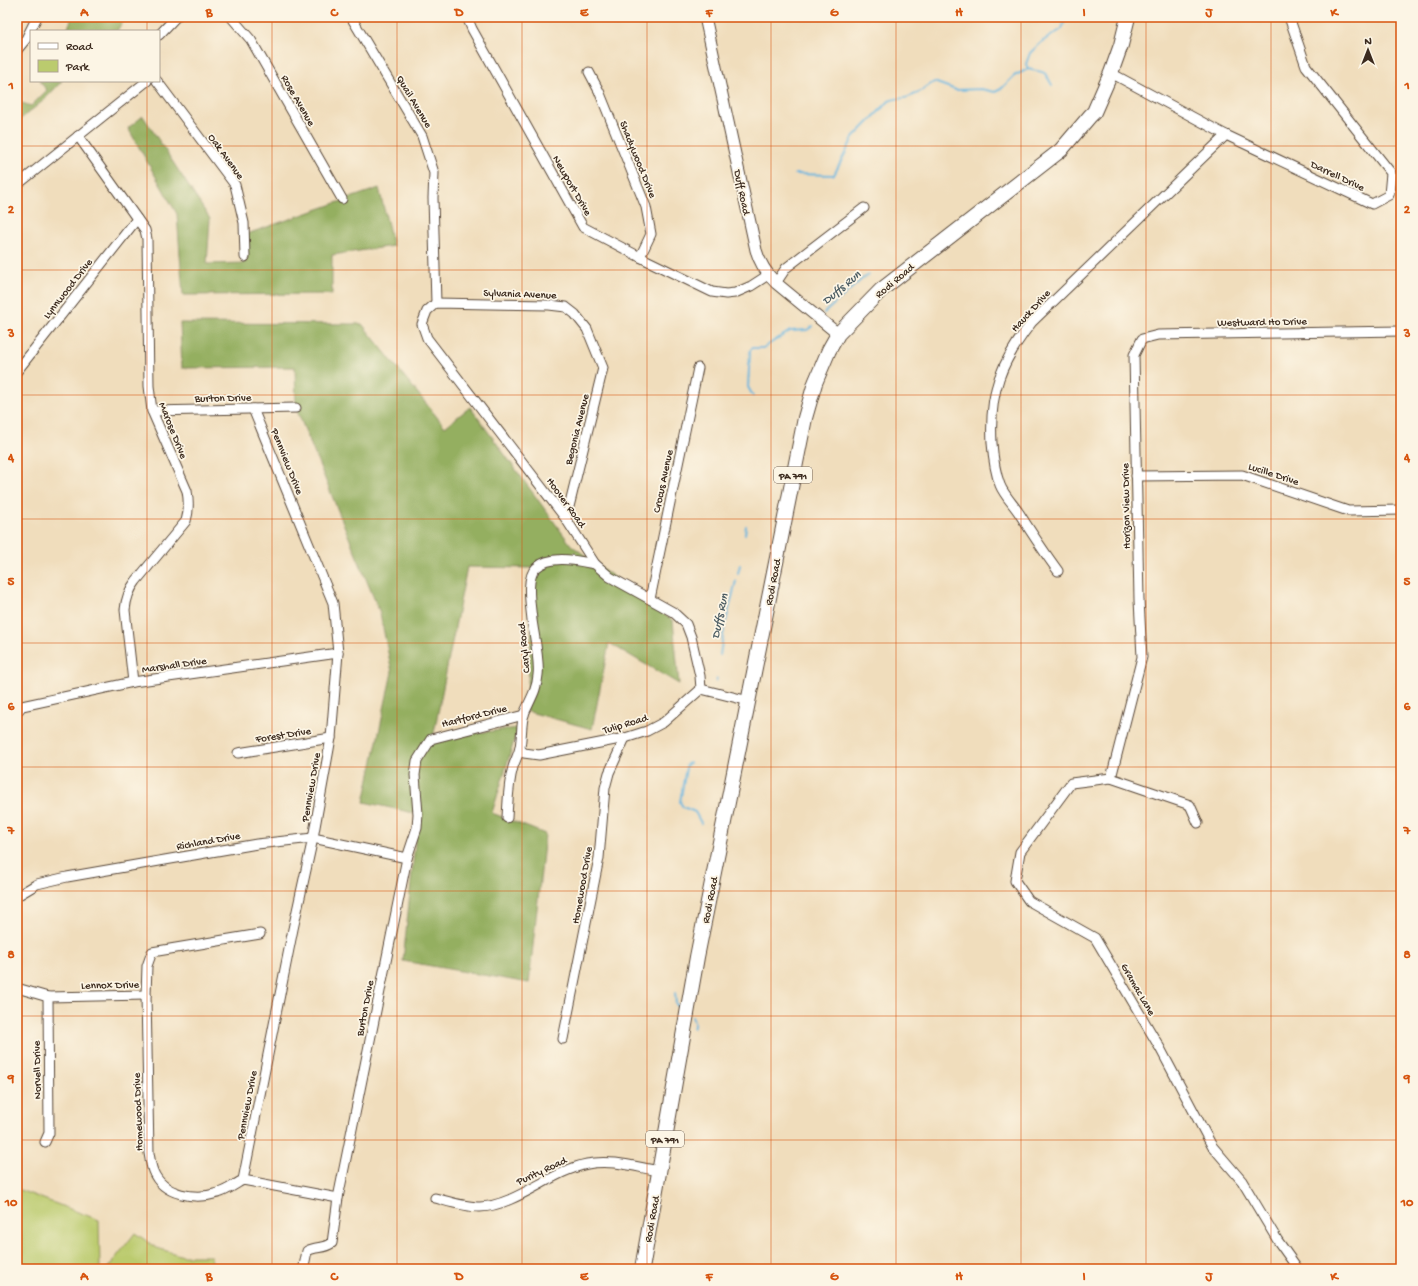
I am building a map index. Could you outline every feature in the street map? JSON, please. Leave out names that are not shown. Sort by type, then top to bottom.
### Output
[{"type":"main road","name":"Rodi Road","points":[[642,1269],[697,957],[805,418],[815,383],[829,350],[838,334],[881,290],[1061,150],[1094,112],[1111,73],[1121,45],[1128,17]]},
{"type":"street","points":[[31,30],[37,17]]},
{"type":"street","points":[[160,34],[176,17]]},
{"type":"street","name":"Rose Avenue","points":[[231,17],[251,40],[342,199]]},
{"type":"street","name":"Quail Avenue","points":[[351,17],[422,136],[434,173],[433,198],[436,303]]},
{"type":"street","name":"Newport Drive","points":[[467,17],[490,63],[583,227],[706,290],[722,294],[731,294],[751,286],[768,275]]},
{"type":"street","name":"Duff Road","points":[[706,17],[756,250],[762,266],[776,283],[838,334]]},
{"type":"street","name":"Darrell Drive","points":[[1111,73],[1226,135],[1372,204],[1389,195],[1391,173],[1306,66],[1289,17]]},
{"type":"street","points":[[17,50],[26,40],[30,32]]},
{"type":"street","name":"Shadywood Drive","points":[[589,72],[599,91],[646,207],[651,234],[640,257]]},
{"type":"street","points":[[17,185],[146,82]]},
{"type":"street","name":"Oak Avenue","points":[[158,82],[235,185],[244,222],[245,257]]},
{"type":"street","name":"Hauck Drive","points":[[1058,571],[1000,485],[992,449],[991,429],[992,405],[1001,370],[1014,347],[1032,322],[1226,135]]},
{"type":"street","name":"Marose Drive","points":[[78,136],[145,230],[147,239],[149,386],[152,411],[187,491],[189,506],[186,521],[136,581],[126,599],[125,610],[133,682]]},
{"type":"street","points":[[776,283],[786,268],[864,208]]},
{"type":"street","name":"Lynnwood Drive","points":[[17,371],[137,219]]},
{"type":"street","name":"Hoover Road","points":[[436,303],[427,312],[422,324],[427,338],[566,519],[595,564],[610,577],[673,612],[686,624],[691,637],[700,676],[701,689]]},
{"type":"street","name":"Sylvania Avenue","points":[[436,303],[549,305],[566,307],[575,314],[587,329],[603,368]]},
{"type":"street","name":"Westward Ho Drive","points":[[1134,355],[1142,339],[1158,335],[1401,331]]},
{"type":"street","name":"Horizon View Drive","points":[[1111,778],[1142,657],[1139,600],[1134,355]]},
{"type":"street","name":"Begonia Avenue","points":[[566,519],[603,368]]},
{"type":"street","name":"Crocus Avenue","points":[[650,599],[698,368]]},
{"type":"street","name":"Burton Drive","points":[[152,411],[296,408]]},
{"type":"street","name":"Pennview Drive","points":[[243,1180],[290,944],[313,838],[331,738],[338,653],[333,603],[253,409]]},
{"type":"street","name":"Lucille Drive","points":[[1136,476],[1242,475],[1348,511],[1401,510]]},
{"type":"street","name":"Caryl Road","points":[[507,818],[508,789],[513,767],[520,749],[524,716],[534,695],[539,673],[529,598],[531,576],[536,568],[544,563],[564,559],[595,564]]},
{"type":"street","name":"Marshall Drive","points":[[17,712],[22,706],[133,682],[338,653]]},
{"type":"street","points":[[701,689],[749,702]]},
{"type":"street","name":"Tulip Road","points":[[520,749],[524,752],[539,755],[625,738],[647,731],[664,722],[701,689]]},
{"type":"street","name":"Hartford Drive","points":[[430,739],[524,716]]},
{"type":"street","name":"Forest Drive","points":[[238,753],[331,738]]},
{"type":"street","name":"Homewood Drive","points":[[563,1039],[599,858],[604,788],[625,738]]},
{"type":"street","name":"Burton Drive","points":[[304,1266],[307,1251],[314,1247],[327,1247],[332,1243],[338,1198],[407,858],[417,828],[418,814],[415,775],[417,761],[430,739]]},
{"type":"street","name":"Gramac Lane","points":[[1198,823],[1190,805],[1111,778],[1071,783],[1020,852],[1015,881],[1029,900],[1096,938],[1160,1048],[1212,1146],[1242,1181],[1278,1241],[1298,1269]]},
{"type":"street","name":"Richland Drive","points":[[17,896],[37,884],[67,877],[257,844],[313,838],[407,858]]},
{"type":"street","name":"Lennox Drive","points":[[17,988],[48,997],[146,995],[146,966],[152,952],[260,934]]},
{"type":"street","name":"Homewood Drive","points":[[146,995],[149,1153],[153,1172],[161,1184],[178,1194],[199,1197],[220,1193],[243,1180]]},
{"type":"street","name":"Norvell Drive","points":[[45,1142],[49,1133],[48,997]]},
{"type":"street","name":"Purity Road","points":[[435,1198],[481,1207],[497,1204],[572,1169],[589,1163],[611,1163],[659,1171]]},
{"type":"street","points":[[243,1180],[338,1198]]},
{"type":"green space","points":[[72,17],[125,17],[118,30],[67,30]]},
{"type":"green space","points":[[40,82],[61,82],[44,100],[17,122],[17,107],[22,103],[31,106],[47,90]]},
{"type":"green space","points":[[143,116],[210,219],[207,264],[245,263],[244,235],[379,188],[393,246],[332,255],[332,294],[183,295],[177,214],[128,128]]},
{"type":"green space","points":[[180,323],[362,324],[445,427],[470,407],[571,545],[673,621],[679,684],[609,643],[592,729],[526,711],[536,568],[467,567],[433,738],[518,728],[492,813],[545,834],[529,983],[403,961],[418,814],[364,802],[392,672],[380,613],[296,408],[295,367],[182,368]]},
{"type":"green space","points":[[17,1189],[99,1220],[100,1269],[17,1269]]},
{"type":"green space","points":[[135,1233],[157,1248],[183,1256],[211,1256],[213,1269],[107,1269]]},
{"type":"waterway","name":"Duffs Run","points":[[1052,85],[1045,73],[1028,69],[1026,64],[1030,53],[1043,41],[1062,29],[1064,17]]},
{"type":"waterway","points":[[795,174],[834,175],[853,138],[889,101],[908,97],[934,82],[956,90],[981,89],[995,92],[1001,89],[1014,76],[1028,69]]},
{"type":"waterway","name":"Duffs Run","points":[[824,313],[862,279],[869,275]]},
{"type":"waterway","name":"Duffs Run","points":[[753,396],[748,387],[750,351],[752,348],[763,348],[790,331],[807,330],[813,326]]},
{"type":"waterway","name":"Duffs Run","points":[[745,534],[746,526]]},
{"type":"waterway","name":"Duffs Run","points":[[738,573],[740,565]]},
{"type":"waterway","name":"Duffs Run","points":[[720,655],[724,629],[736,581]]},
{"type":"waterway","name":"Duffs Run","points":[[690,763],[687,764],[680,802],[683,807],[695,812],[701,823]]},
{"type":"waterway","name":"Duffs Run","points":[[675,993],[676,1004],[681,1009]]},
{"type":"waterway","name":"Duffs Run","points":[[692,1017],[694,1020],[693,1029]]}]
